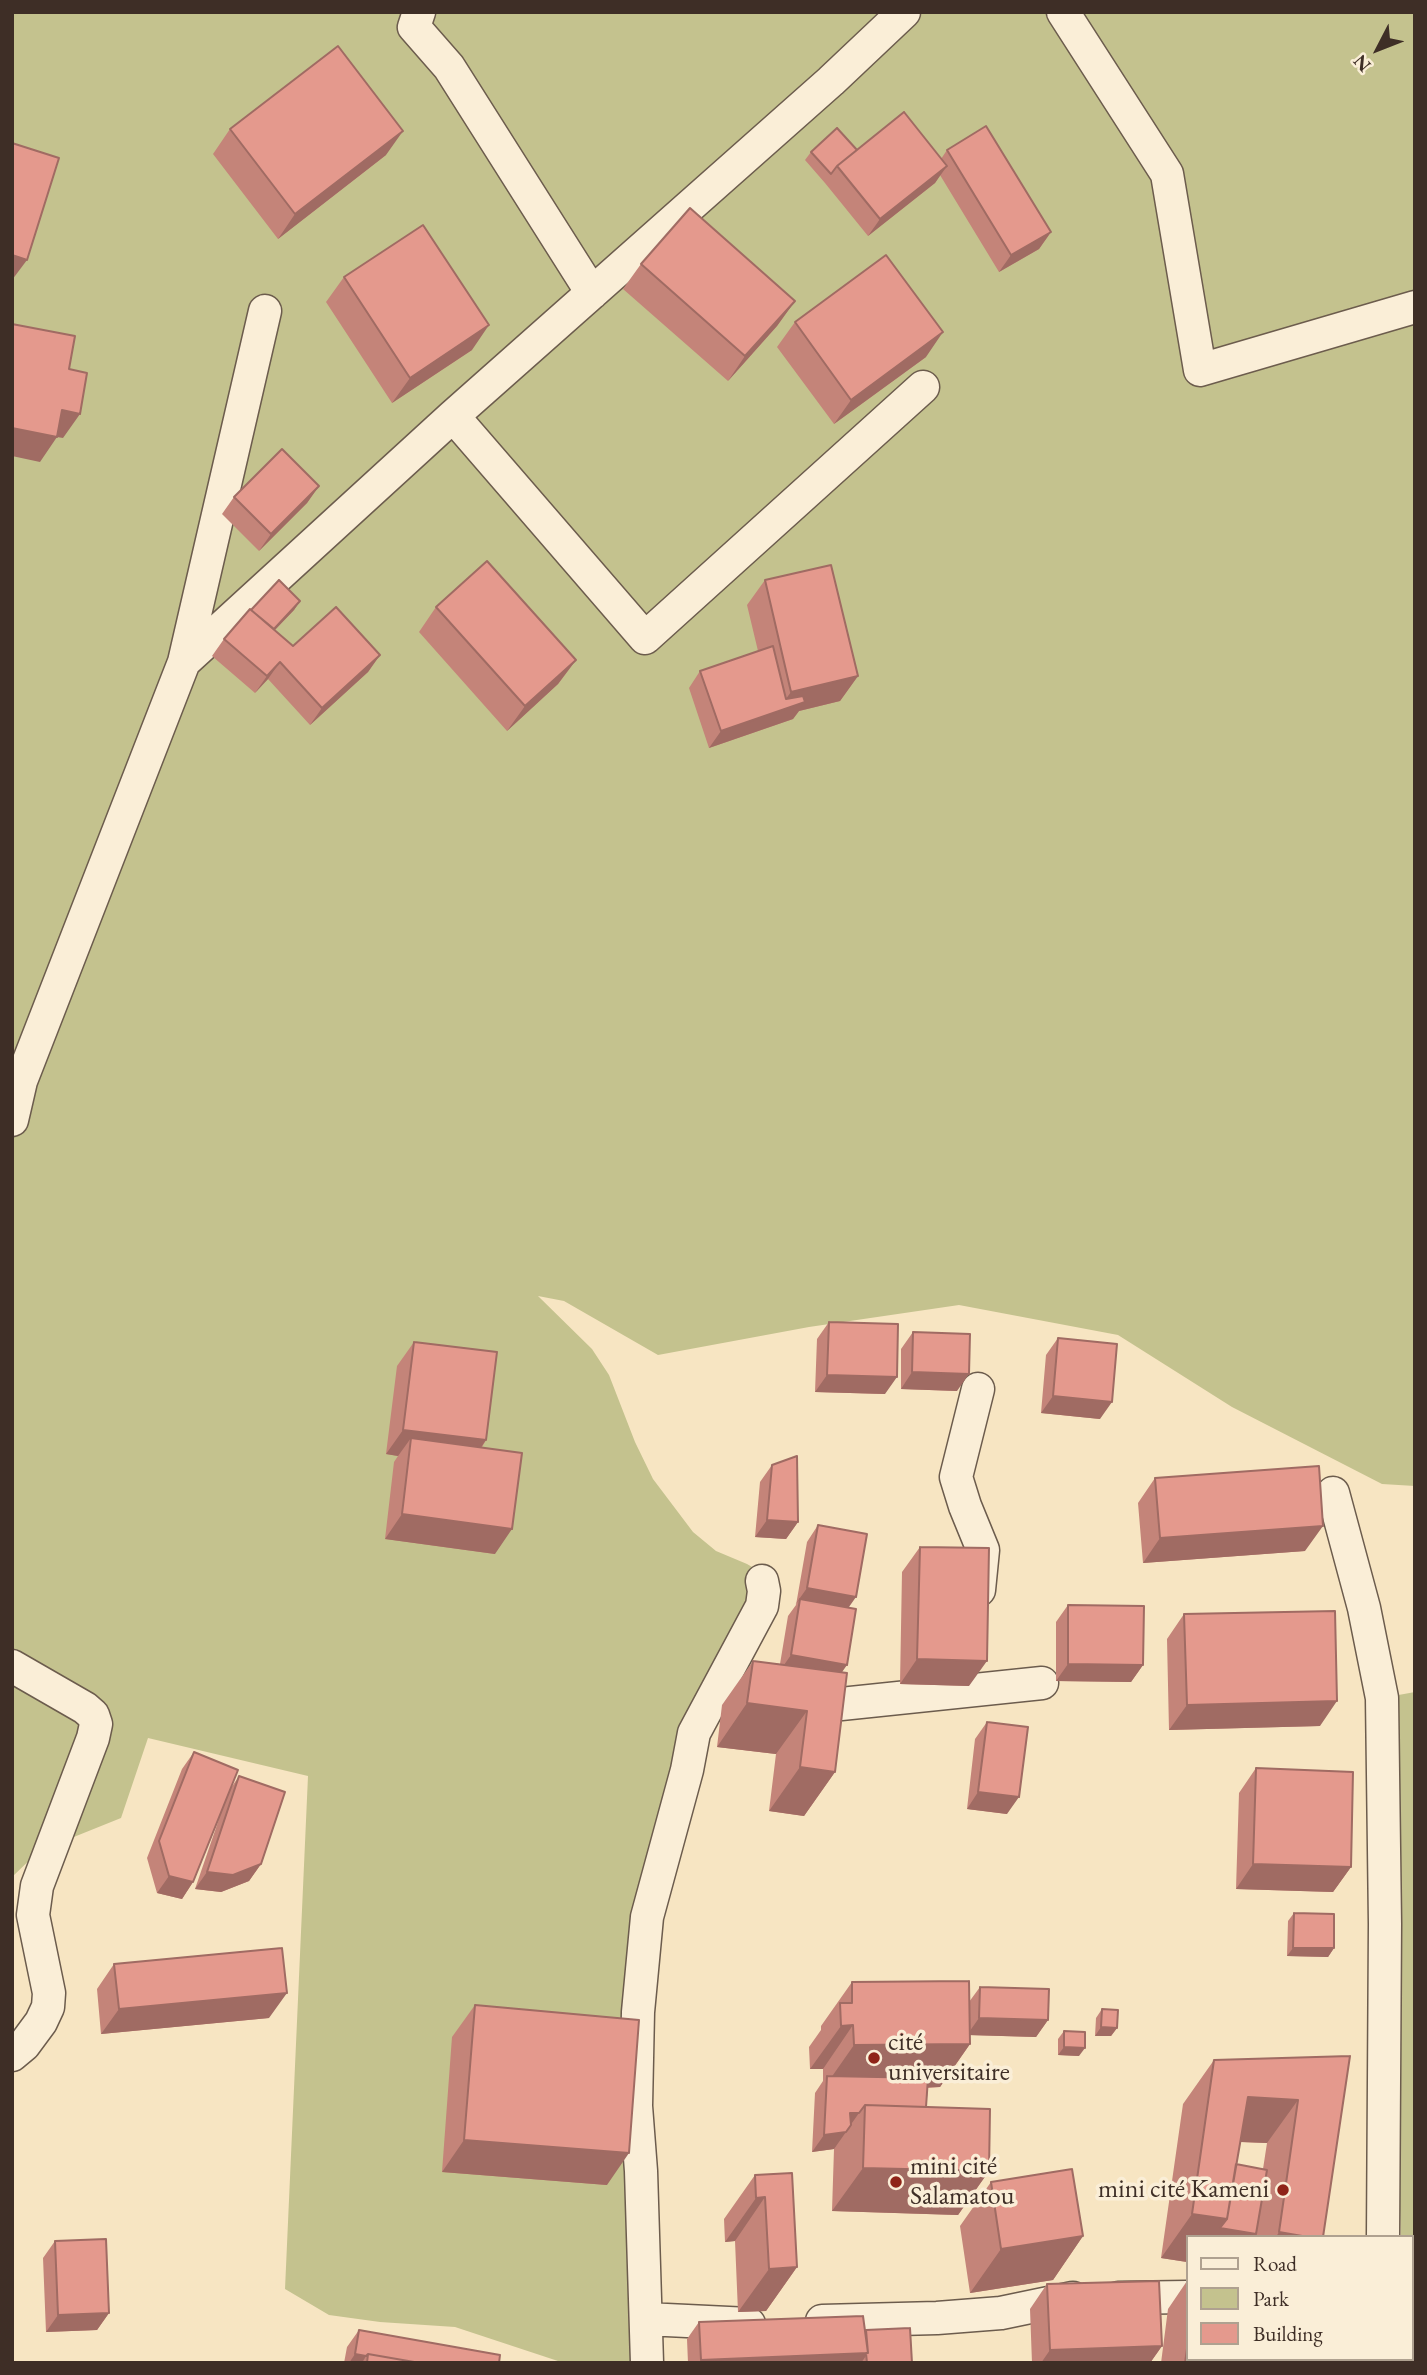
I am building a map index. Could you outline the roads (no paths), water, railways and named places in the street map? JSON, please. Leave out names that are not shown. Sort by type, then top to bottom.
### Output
[{"type":"street","points":[[419,12],[414,27],[449,67],[592,293]]},
{"type":"street","points":[[184,662],[453,416],[831,81],[904,12]]},
{"type":"street","points":[[1063,12],[1167,174],[1200,370],[1415,307]]},
{"type":"street","points":[[12,1120],[21,1081],[184,662],[265,311]]},
{"type":"street","points":[[453,416],[645,638],[923,387]]},
{"type":"street","points":[[977,1613],[983,1550],[956,1476],[978,1389]]},
{"type":"street","points":[[1334,1493],[1364,1608],[1382,1698],[1385,1924],[1383,2235]]},
{"type":"street","points":[[647,2363],[636,2106],[638,2012],[647,1917],[687,1770],[694,1733],[733,1689],[762,1606],[762,1581]]},
{"type":"street","points":[[12,1666],[85,1708],[93,1715],[96,1724],[37,1886],[33,1915],[49,1993],[48,2007],[24,2045],[12,2055]]},
{"type":"street","points":[[780,1698],[812,1703],[841,1703],[974,1676],[1042,1684]]},
{"type":"street","points":[[646,2319],[754,2324],[937,2318],[1001,2313],[1073,2298],[1186,2297]]},
{"type":"place","name":"cité universitaire","points":[[874,2058]]},
{"type":"place","name":"mini cité Salamatou","points":[[896,2182]]},
{"type":"place","name":"mini cité Kameni","points":[[1283,2190]]}]
